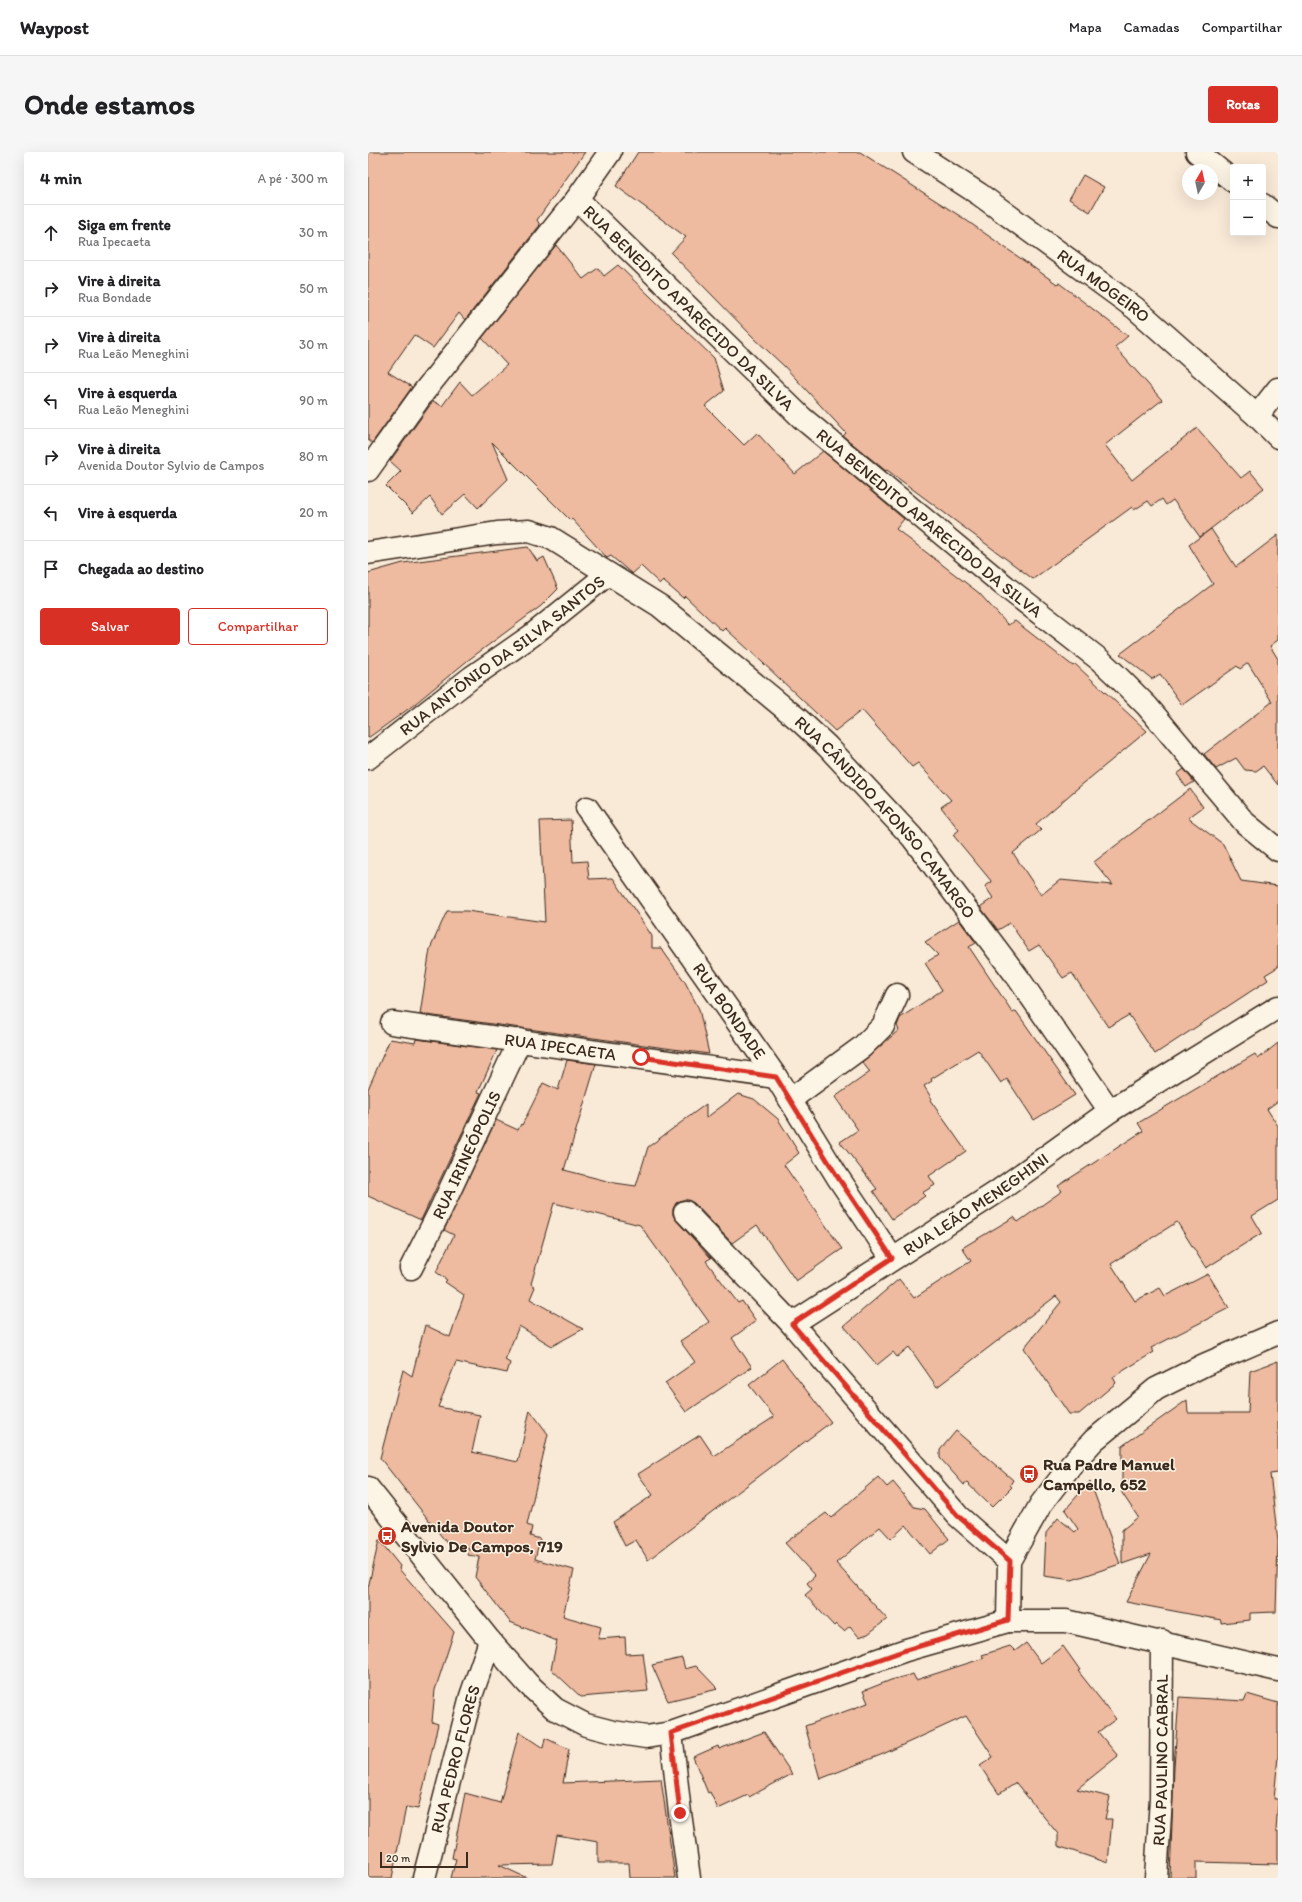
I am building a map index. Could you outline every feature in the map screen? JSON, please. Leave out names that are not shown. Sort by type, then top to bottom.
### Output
[{"type":"street","points":[[368,470],[423,393],[578,199],[610,152]]},
{"type":"street","name":"RUA MOGEIRO","points":[[914,152],[979,194],[1135,308],[1257,416],[1278,438]]},
{"type":"street","points":[[1198,152],[1230,179]]},
{"type":"street","name":"RUA BENEDITO APARECIDO DA SILVA","points":[[578,199],[802,418],[1006,587],[1100,660],[1147,706],[1245,822],[1278,850]]},
{"type":"street","points":[[1266,207],[1278,217]]},
{"type":"street","points":[[1257,416],[1278,389]]},
{"type":"street","name":"RUA ANTÔNIO DA SILVA SANTOS","points":[[368,553],[497,533],[528,531],[551,538],[608,574],[531,636],[472,677],[368,758]]},
{"type":"street","name":"RUA CÂNDIDO AFONSO CAMARGO","points":[[608,574],[660,606],[800,720],[827,746],[924,852],[1019,979],[1110,1111]]},
{"type":"street","name":"RUA BONDADE","points":[[587,808],[791,1099],[837,1176],[892,1258]]},
{"type":"street","points":[[791,1099],[862,1047],[884,1026],[897,995]]},
{"type":"street","name":"RUA LEÃO MENEGHINI","points":[[792,1324],[892,1258],[997,1192],[1110,1111],[1278,1007]]},
{"type":"street","name":"RUA IPECAETA","points":[[392,1023],[776,1077]]},
{"type":"street","name":"RUA IRINEÓPOLIS","points":[[411,1268],[440,1211],[520,1040]]},
{"type":"street","points":[[685,1212],[792,1324],[958,1516],[1010,1561]]},
{"type":"street","points":[[1008,1620],[1010,1561],[1041,1504],[1071,1465],[1094,1440],[1156,1389],[1204,1365],[1278,1333]]},
{"type":"street","points":[[368,1488],[490,1640],[528,1684],[555,1709],[586,1725],[613,1732],[646,1737],[671,1733],[906,1650],[1008,1620],[1066,1621],[1162,1641],[1278,1670]]},
{"type":"street","name":"RUA PEDRO FLORES","points":[[424,1878],[472,1696],[490,1640]]},
{"type":"street","name":"RUA PAULINO CABRAL","points":[[1156,1878],[1161,1798],[1162,1641]]},
{"type":"street","points":[[671,1733],[689,1878]]},
{"type":"building","points":[[368,152],[585,152],[537,220],[540,225],[465,320],[459,313],[433,348],[414,335],[388,372],[412,387],[372,443],[368,440]]},
{"type":"building","points":[[638,152],[860,152],[963,218],[1057,284],[1059,283],[1128,336],[1115,347],[1162,400],[1105,445],[1132,480],[1197,428],[1241,478],[1250,471],[1264,488],[1200,537],[1173,500],[1166,505],[1162,499],[1152,506],[1148,501],[1134,510],[1132,507],[1033,579],[887,470],[886,471],[843,436],[846,433],[784,366],[754,338],[671,253],[686,237],[616,186]]},
{"type":"building","points":[[1083,175],[1104,187],[1090,212],[1069,199]]},
{"type":"building","points":[[556,245],[583,279],[598,268],[604,276],[618,265],[714,358],[724,391],[705,406],[744,445],[757,433],[795,474],[823,451],[904,519],[896,529],[979,593],[1008,625],[1015,621],[1073,666],[1075,664],[1147,731],[1036,824],[1041,830],[1013,853],[1041,895],[1060,880],[1113,885],[1094,862],[1190,789],[1203,807],[1188,818],[1223,844],[1241,881],[1278,886],[1278,967],[1265,975],[1268,980],[1155,1054],[1129,1015],[1108,1027],[1072,973],[1063,978],[1039,945],[1029,951],[1010,923],[998,930],[980,907],[993,898],[985,886],[992,882],[953,835],[959,830],[941,807],[951,800],[918,763],[912,767],[862,710],[835,731],[725,628],[722,631],[685,596],[683,598],[663,581],[660,584],[641,566],[632,574],[611,556],[607,558],[572,519],[570,520],[492,442],[508,479],[478,508],[465,494],[442,514],[430,497],[413,513],[386,486],[401,471],[390,461],[433,401],[442,406],[460,382],[472,395],[507,365],[482,338]]},
{"type":"building","points":[[1211,529],[1236,567],[1278,535],[1278,640],[1270,646],[1278,659],[1278,785],[1263,766],[1256,771],[1245,770],[1236,758],[1216,769],[1204,754],[1272,702],[1248,663],[1240,669],[1237,666],[1182,705],[1160,674],[1152,679],[1120,654],[1213,584],[1189,545]]},
{"type":"building","points":[[528,547],[537,561],[544,557],[558,589],[541,606],[467,661],[411,707],[368,738],[368,573],[403,563]]},
{"type":"building","points":[[1184,769],[1194,782],[1186,787],[1177,774]]},
{"type":"building","points":[[571,820],[573,862],[587,861],[589,879],[613,878],[652,936],[652,948],[661,948],[685,982],[699,1009],[709,1054],[420,1014],[430,949],[447,911],[467,911],[545,922],[540,821]]},
{"type":"building","points":[[959,920],[976,943],[969,947],[1013,1013],[1016,1011],[1075,1095],[1034,1120],[1007,1079],[1001,1083],[978,1050],[931,1079],[932,1081],[924,1086],[932,1099],[930,1100],[966,1151],[929,1176],[935,1185],[922,1193],[925,1196],[892,1219],[873,1191],[877,1189],[840,1142],[858,1130],[835,1097],[870,1072],[862,1062],[899,1030],[897,1026],[900,1018],[942,990],[925,963],[938,955],[925,942]]},
{"type":"building","points":[[390,1039],[415,1043],[416,1039],[497,1050],[478,1092],[481,1093],[421,1220],[368,1196],[368,1089]]},
{"type":"building","points":[[1278,1043],[1278,1101],[1267,1109],[1278,1126],[1278,1200],[1252,1216],[1262,1233],[1206,1268],[1177,1222],[1111,1264],[1135,1301],[1160,1288],[1165,1296],[1208,1274],[1229,1308],[1151,1348],[1154,1352],[1113,1377],[1116,1383],[1079,1414],[1069,1414],[1024,1348],[1061,1302],[1056,1296],[937,1387],[909,1347],[897,1357],[893,1352],[877,1365],[844,1326],[899,1279],[914,1298],[971,1261],[962,1248],[1014,1217],[1018,1222],[1062,1191],[1058,1186],[1143,1131],[1138,1123],[1255,1054],[1258,1059]]},
{"type":"building","points":[[567,1060],[596,1064],[564,1170],[615,1183],[636,1186],[648,1147],[706,1104],[706,1118],[738,1094],[754,1099],[778,1119],[799,1153],[784,1165],[842,1249],[796,1281],[757,1225],[732,1243],[694,1203],[688,1200],[682,1200],[676,1203],[673,1209],[673,1215],[676,1220],[711,1258],[706,1261],[738,1303],[742,1301],[756,1321],[732,1338],[752,1367],[686,1412],[665,1383],[695,1362],[680,1341],[709,1322],[640,1225],[554,1203],[531,1284],[535,1287],[530,1299],[583,1329],[552,1346],[519,1326],[505,1360],[510,1363],[507,1373],[456,1362],[438,1407],[480,1415],[472,1452],[518,1462],[530,1410],[548,1434],[527,1525],[532,1527],[530,1536],[540,1539],[535,1559],[574,1570],[563,1616],[601,1627],[598,1639],[625,1637],[626,1654],[643,1653],[648,1691],[581,1697],[551,1669],[557,1641],[510,1622],[475,1577],[479,1557],[468,1555],[469,1548],[446,1542],[380,1458],[403,1370],[412,1376],[425,1325],[450,1337],[464,1295],[445,1282],[447,1280],[436,1272],[454,1235],[444,1230],[496,1120],[518,1130],[543,1083],[558,1090]]},
{"type":"building","points":[[782,1359],[831,1422],[648,1560],[636,1540],[625,1546],[613,1522],[653,1495],[638,1474],[700,1435],[714,1456],[774,1417],[749,1385]]},
{"type":"building","points":[[1278,1361],[1278,1473],[1270,1474],[1278,1541],[1276,1612],[1250,1613],[1250,1620],[1221,1623],[1221,1620],[1126,1602],[1151,1554],[1122,1564],[1122,1530],[1138,1517],[1122,1493],[1122,1446],[1187,1400],[1188,1413],[1248,1413],[1250,1371]]},
{"type":"building","points":[[956,1431],[1013,1480],[1010,1485],[1012,1487],[992,1507],[967,1483],[964,1485],[940,1458],[940,1450]]},
{"type":"building","points":[[878,1477],[887,1487],[893,1482],[914,1507],[925,1509],[949,1539],[930,1554],[906,1525],[891,1539],[880,1527],[836,1563],[887,1619],[868,1634],[859,1637],[850,1626],[844,1631],[836,1624],[834,1626],[805,1595],[812,1589],[807,1583],[815,1576],[785,1543],[826,1513],[831,1518]]},
{"type":"building","points":[[1090,1481],[1120,1564],[1072,1580],[1044,1576],[1046,1533],[1058,1518],[1075,1532],[1078,1529],[1065,1510]]},
{"type":"building","points":[[379,1540],[400,1566],[399,1569],[454,1632],[435,1690],[432,1722],[438,1724],[418,1809],[406,1807],[392,1878],[368,1878],[368,1588]]},
{"type":"building","points":[[1026,1643],[1041,1663],[1063,1646],[1080,1670],[1078,1671],[1116,1719],[1098,1732],[1118,1756],[1077,1789],[1110,1797],[1105,1819],[1112,1819],[1108,1863],[1058,1846],[1058,1834],[1016,1783],[999,1794],[980,1766],[993,1757],[966,1716],[883,1754],[820,1779],[805,1726],[868,1703],[863,1691],[891,1680],[913,1674],[916,1680],[984,1658],[982,1655],[1010,1646],[1015,1651]]},
{"type":"building","points":[[682,1658],[685,1669],[696,1666],[718,1689],[668,1701],[652,1665]]},
{"type":"building","points":[[1247,1694],[1278,1703],[1278,1756],[1274,1799],[1278,1799],[1276,1832],[1278,1832],[1278,1864],[1196,1862],[1196,1878],[1170,1878],[1174,1767],[1179,1697],[1244,1701]]},
{"type":"building","points":[[519,1732],[543,1748],[545,1738],[569,1749],[563,1783],[661,1779],[675,1878],[630,1878],[629,1863],[598,1863],[598,1842],[557,1835],[552,1864],[499,1865],[527,1878],[451,1878],[456,1859],[452,1858],[465,1793],[500,1803]]},
{"type":"building","points":[[764,1732],[792,1774],[749,1797],[748,1795],[718,1809],[710,1792],[708,1793],[693,1757],[718,1746],[719,1749]]},
{"type":"place","name":"Rua Padre Manuel Campello, 652","points":[[1029,1474]]},
{"type":"place","name":"Avenida Doutor Sylvio De Campos, 719","points":[[387,1536]]},
{"type":"route","points":[[641,1057],[705,1065],[776,1077],[791,1099],[837,1176],[892,1258],[834,1298],[792,1324],[958,1516],[992,1548],[1010,1561],[1008,1620],[906,1650],[671,1733],[680,1813]]}]
